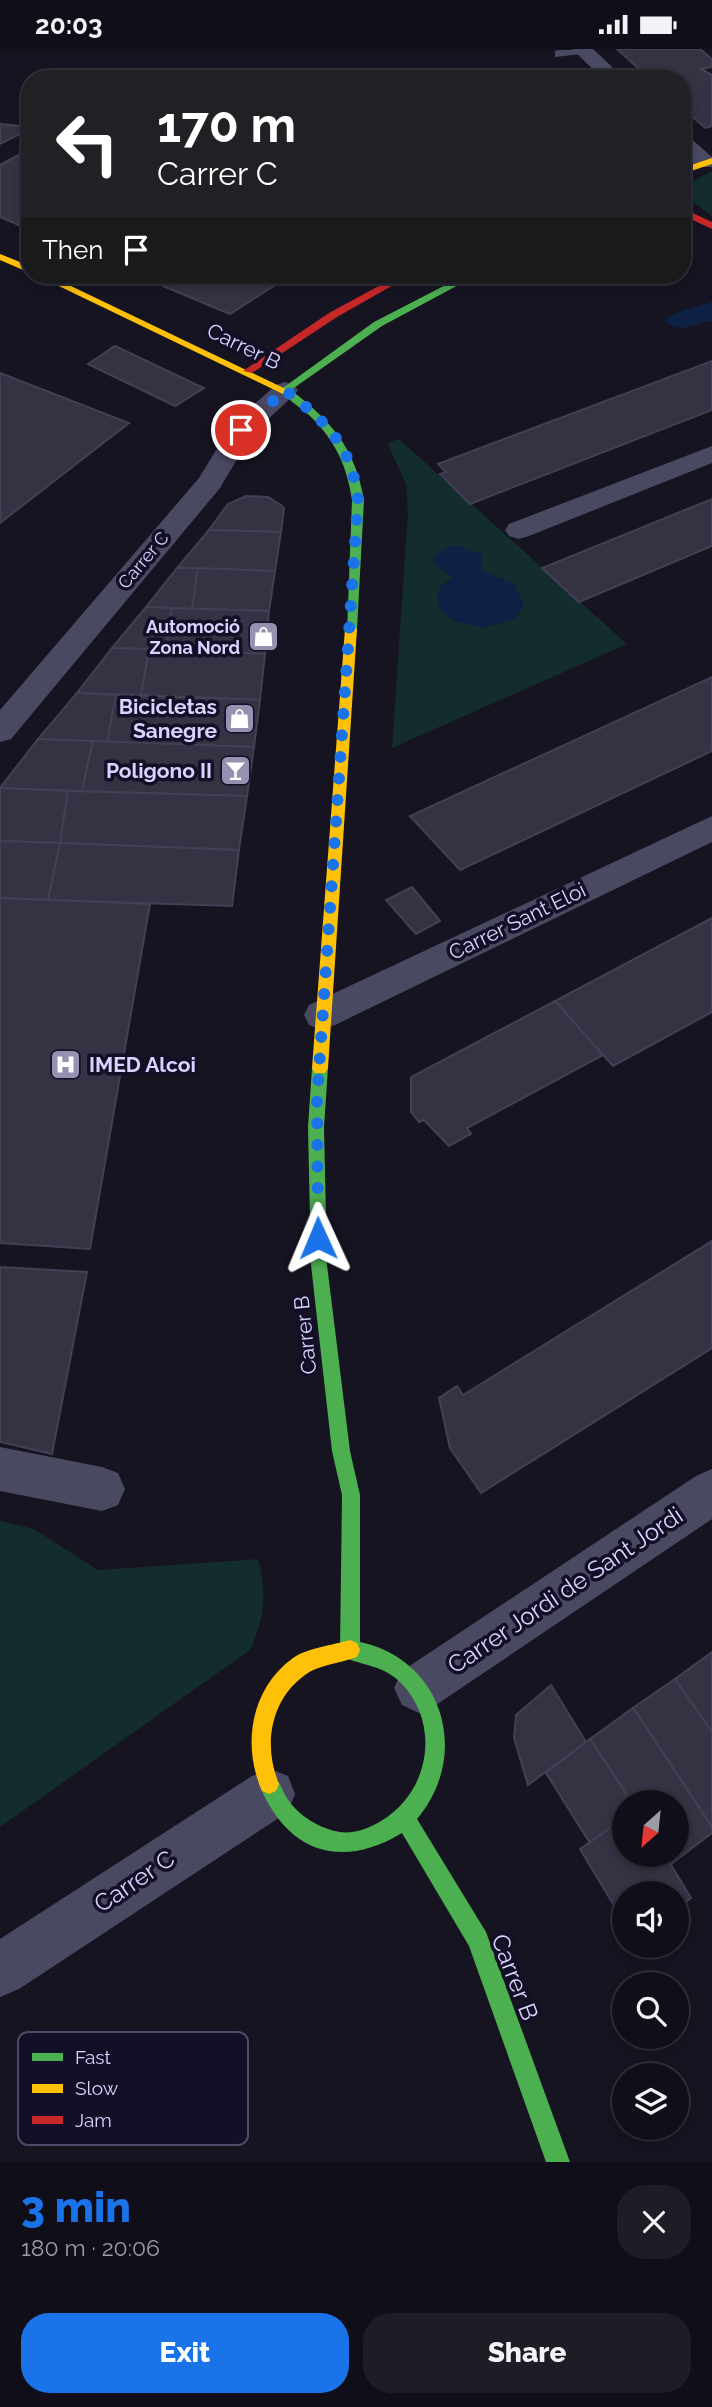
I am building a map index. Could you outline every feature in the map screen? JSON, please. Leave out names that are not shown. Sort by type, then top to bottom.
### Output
[{"type":"street","points":[[583,49],[605,70]]},
{"type":"street","points":[[691,148],[709,162]]},
{"type":"street","points":[[691,168],[709,162]]},
{"type":"street","points":[[0,257],[21,266]]},
{"type":"street","name":"Carrer B","points":[[60,284],[285,390],[324,421],[338,437],[349,459],[358,500],[341,791],[322,1015],[316,1127],[319,1265],[341,1451],[351,1495],[350,1650]]},
{"type":"street","points":[[248,371],[334,314],[389,284]]},
{"type":"street","points":[[285,390],[378,324],[455,284]]},
{"type":"street","name":"Carrer C","points":[[0,731],[209,482],[241,430],[285,390]]},
{"type":"street","points":[[519,530],[712,454]]},
{"type":"street","name":"Carrer Sant Eloi","points":[[322,1015],[712,828]]},
{"type":"street","points":[[0,1469],[102,1489]]},
{"type":"street","name":"Carrer Jordi de Sant Jordi","points":[[419,1688],[712,1492]]},
{"type":"street","points":[[350,1650],[376,1654],[399,1668],[419,1688],[431,1713],[436,1741],[433,1770],[424,1797],[406,1820],[387,1833],[366,1841],[321,1839],[300,1828],[270,1794],[259,1749],[261,1726],[267,1705],[278,1686],[293,1670],[329,1651],[350,1650]]},
{"type":"street","name":"Carrer C","points":[[0,1970],[270,1794]]},
{"type":"street","name":"Carrer B","points":[[406,1820],[478,1940],[558,2162]]},
{"type":"lane","points":[[560,54],[583,49]]},
{"type":"green space","points":[[712,171],[712,216],[691,200],[693,181]]},
{"type":"green space","points":[[399,439],[627,644],[392,748],[408,513],[406,484],[387,443]]},
{"type":"green space","points":[[0,1521],[34,1529],[98,1570],[258,1559],[263,1583],[263,1605],[259,1627],[250,1650],[0,1827]]},
{"type":"water","points":[[712,302],[712,321],[681,328],[670,325],[665,320],[675,313]]},
{"type":"water","points":[[456,545],[481,554],[481,571],[515,584],[524,605],[515,619],[483,628],[454,621],[441,611],[437,596],[441,585],[453,578],[434,564],[439,553]]},
{"type":"building","points":[[617,49],[700,49],[712,59],[712,67],[701,69],[712,75],[712,126],[705,128],[691,115],[691,70],[640,70]]},
{"type":"building","points":[[0,124],[21,126],[21,134],[0,144]]},
{"type":"building","points":[[21,154],[21,226],[0,217],[0,165]]},
{"type":"building","points":[[158,284],[277,284],[230,314]]},
{"type":"building","points":[[115,346],[204,388],[175,406],[88,364]]},
{"type":"building","points":[[712,361],[712,410],[470,504],[440,474],[446,472],[438,464]]},
{"type":"building","points":[[0,373],[129,423],[0,523]]},
{"type":"building","points":[[246,496],[268,497],[284,508],[281,532],[209,530],[228,504]]},
{"type":"building","points":[[712,499],[712,546],[579,602],[542,568]]},
{"type":"building","points":[[209,530],[281,532],[275,571],[177,568]]},
{"type":"building","points":[[177,568],[198,568],[192,609],[146,607]]},
{"type":"building","points":[[198,568],[275,571],[269,611],[192,609]]},
{"type":"building","points":[[146,607],[172,608],[166,650],[112,648]]},
{"type":"building","points":[[172,608],[269,611],[265,654],[166,650]]},
{"type":"building","points":[[112,648],[149,649],[141,695],[77,693]]},
{"type":"building","points":[[149,649],[265,654],[260,700],[141,695]]},
{"type":"building","points":[[712,677],[712,751],[460,870],[410,816]]},
{"type":"building","points":[[77,693],[116,695],[107,742],[38,739]]},
{"type":"building","points":[[116,695],[260,700],[254,747],[107,742]]},
{"type":"building","points":[[38,739],[93,741],[82,791],[0,788]]},
{"type":"building","points":[[93,741],[254,747],[247,796],[82,791]]},
{"type":"building","points":[[0,788],[68,791],[60,843],[0,841]]},
{"type":"building","points":[[68,791],[247,796],[239,850],[60,843]]},
{"type":"building","points":[[0,841],[60,843],[48,900],[0,898]]},
{"type":"building","points":[[60,843],[239,850],[232,906],[48,900]]},
{"type":"building","points":[[412,887],[440,921],[416,934],[386,900]]},
{"type":"building","points":[[0,898],[150,904],[90,1249],[0,1243]]},
{"type":"building","points":[[712,918],[712,1012],[613,1066],[555,1001]]},
{"type":"building","points":[[555,1001],[603,1055],[467,1128],[471,1134],[449,1146],[424,1120],[419,1122],[411,1112],[411,1077]]},
{"type":"building","points":[[712,1241],[712,1348],[481,1493],[450,1448],[439,1398],[457,1386],[463,1395]]},
{"type":"building","points":[[0,1267],[87,1272],[52,1454],[0,1442]]},
{"type":"building","points":[[712,1652],[712,1732],[675,1679]]},
{"type":"building","points":[[675,1679],[712,1732],[712,1827],[690,1790],[687,1790],[633,1708]]},
{"type":"building","points":[[551,1685],[586,1742],[528,1785],[514,1738],[516,1715]]},
{"type":"building","points":[[633,1708],[687,1790],[623,1790],[590,1739]]},
{"type":"building","points":[[590,1739],[623,1790],[612,1790],[612,1827],[590,1843],[546,1773]]},
{"type":"building","points":[[690,1794],[712,1827],[712,1833],[690,1850]]},
{"type":"building","points":[[612,1827],[612,1867],[672,1867],[681,1881],[612,1881],[612,1902],[580,1849]]},
{"type":"traffic: fast","points":[[285,390],[378,324],[455,284]]},
{"type":"traffic: fast","points":[[287,392],[335,438],[350,465],[355,481],[358,500],[351,629]]},
{"type":"traffic: fast","points":[[320,1068],[316,1127],[319,1265],[341,1451],[351,1495],[350,1650]]},
{"type":"traffic: fast","points":[[269,1784],[284,1812],[313,1835],[343,1843],[374,1838],[401,1821],[422,1797],[434,1766],[436,1732],[423,1696],[409,1677],[392,1663],[373,1654],[350,1650]]},
{"type":"traffic: fast","points":[[406,1820],[478,1940],[558,2162]]},
{"type":"traffic: slow","points":[[691,168],[712,161]]},
{"type":"traffic: slow","points":[[0,257],[21,266]]},
{"type":"traffic: slow","points":[[60,284],[287,392]]},
{"type":"traffic: slow","points":[[320,1068],[351,629]]},
{"type":"traffic: slow","points":[[269,1784],[265,1775],[260,1734],[271,1695],[300,1665],[350,1650]]},
{"type":"traffic: jam","points":[[691,216],[712,226]]},
{"type":"traffic: jam","points":[[248,371],[333,315],[390,284]]},
{"type":"place","name":"Automoció Zona Nord","points":[[263,636]]},
{"type":"place","name":"Bicicletas Sanegre","points":[[240,718]]},
{"type":"place","name":"Poligono II","points":[[235,770]]},
{"type":"place","name":"IMED Alcoi","points":[[66,1064]]},
{"type":"route","points":[[241,430],[285,390],[324,421],[338,437],[356,481],[358,500],[341,791],[317,1099],[318,1238]]}]
